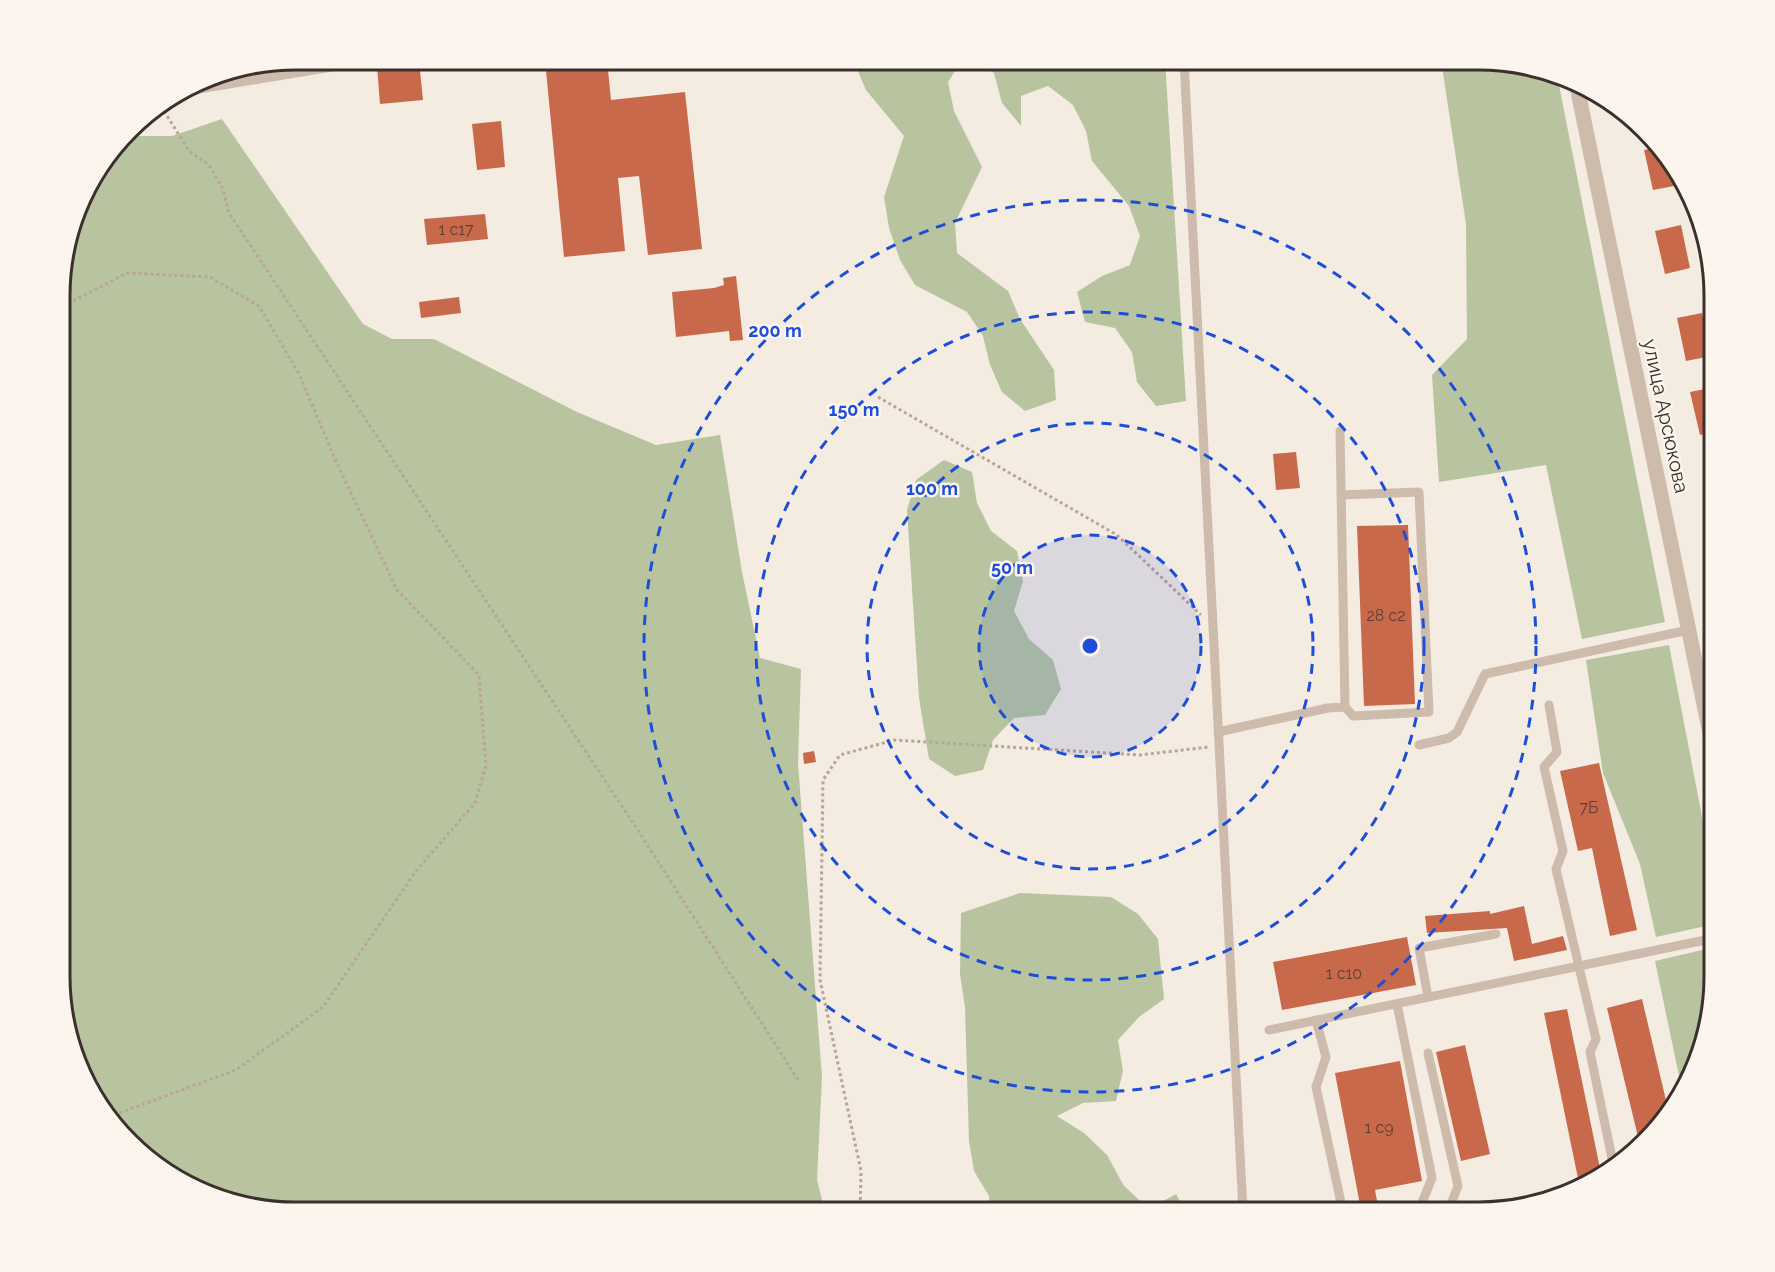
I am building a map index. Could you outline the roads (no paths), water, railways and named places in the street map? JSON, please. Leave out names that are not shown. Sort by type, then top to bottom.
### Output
[{"type":"street","name":"улица Арсюкова","points":[[1579,94],[1688,630],[1704,675]]},
{"type":"lane","points":[[214,87],[314,70]]},
{"type":"lane","points":[[1185,70],[1242,1202]]},
{"type":"lane","points":[[1340,431],[1341,495],[1345,707],[1353,716],[1429,712],[1419,492],[1341,495]]},
{"type":"lane","points":[[1419,745],[1449,738],[1456,732],[1485,674],[1688,630]]},
{"type":"lane","points":[[1550,705],[1557,752],[1544,767],[1563,851],[1556,869],[1596,1039],[1590,1052],[1612,1158]]},
{"type":"lane","points":[[1218,732],[1328,708],[1345,707]]},
{"type":"lane","points":[[1428,998],[1419,948],[1496,934]]},
{"type":"lane","points":[[1269,1030],[1704,940]]},
{"type":"lane","points":[[1397,1004],[1432,1178],[1422,1202]]},
{"type":"lane","points":[[1316,1020],[1326,1057],[1316,1087],[1341,1202]]},
{"type":"lane","points":[[1428,1053],[1458,1186],[1452,1202]]}]
